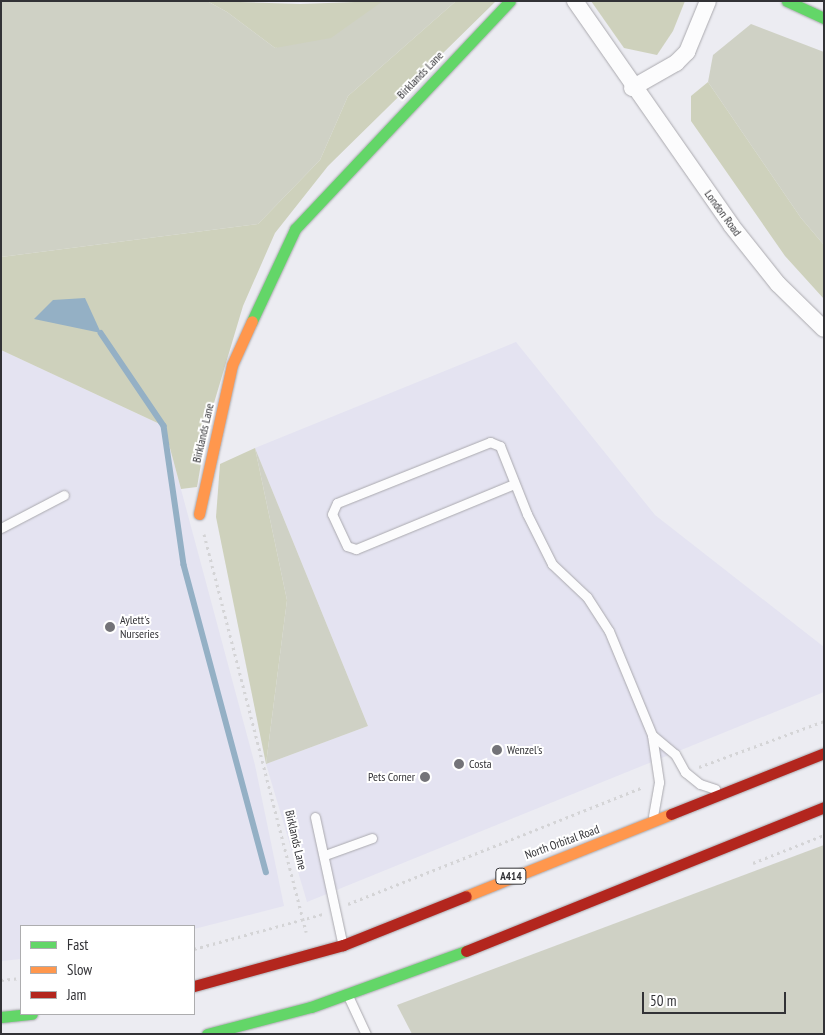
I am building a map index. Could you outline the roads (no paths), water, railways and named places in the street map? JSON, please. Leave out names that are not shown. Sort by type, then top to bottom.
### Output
[{"type":"main road","name":"Birklands Lane","points":[[199,514],[232,365],[295,230],[510,1]]},
{"type":"main road","points":[[787,1],[824,18]]},
{"type":"main road","name":"North Orbital Road","points":[[195,986],[343,945],[529,869],[650,824],[824,753]]},
{"type":"main road","points":[[207,1034],[347,995],[445,960],[824,807]]},
{"type":"main road","points":[[1,1017],[22,1015]]},
{"type":"street","name":"London Road","points":[[574,1],[632,88],[778,284],[824,330]]},
{"type":"street","points":[[632,88],[676,63],[687,52],[708,1]]},
{"type":"lane","points":[[514,484],[356,549],[347,546],[332,514],[337,502],[490,442],[500,446],[514,484],[552,564],[587,597],[609,631],[652,735],[659,782],[650,824]]},
{"type":"lane","points":[[1,528],[64,495]]},
{"type":"lane","points":[[652,735],[674,754],[685,772],[700,784],[726,793]]},
{"type":"lane","points":[[315,817],[325,855],[334,909],[343,945]]},
{"type":"lane","points":[[325,855],[372,838]]},
{"type":"lane","points":[[347,995],[366,1034]]},
{"type":"water","points":[[85,298],[101,333],[34,319],[53,300]]},
{"type":"waterway","points":[[101,333],[164,426],[184,565],[266,872]]},
{"type":"place","name":"Aylett's Nurseries","points":[[110,627]]},
{"type":"place","name":"Wenzel's","points":[[497,750]]},
{"type":"place","name":"Costa","points":[[459,764]]},
{"type":"place","name":"Pets Corner","points":[[425,777]]}]
